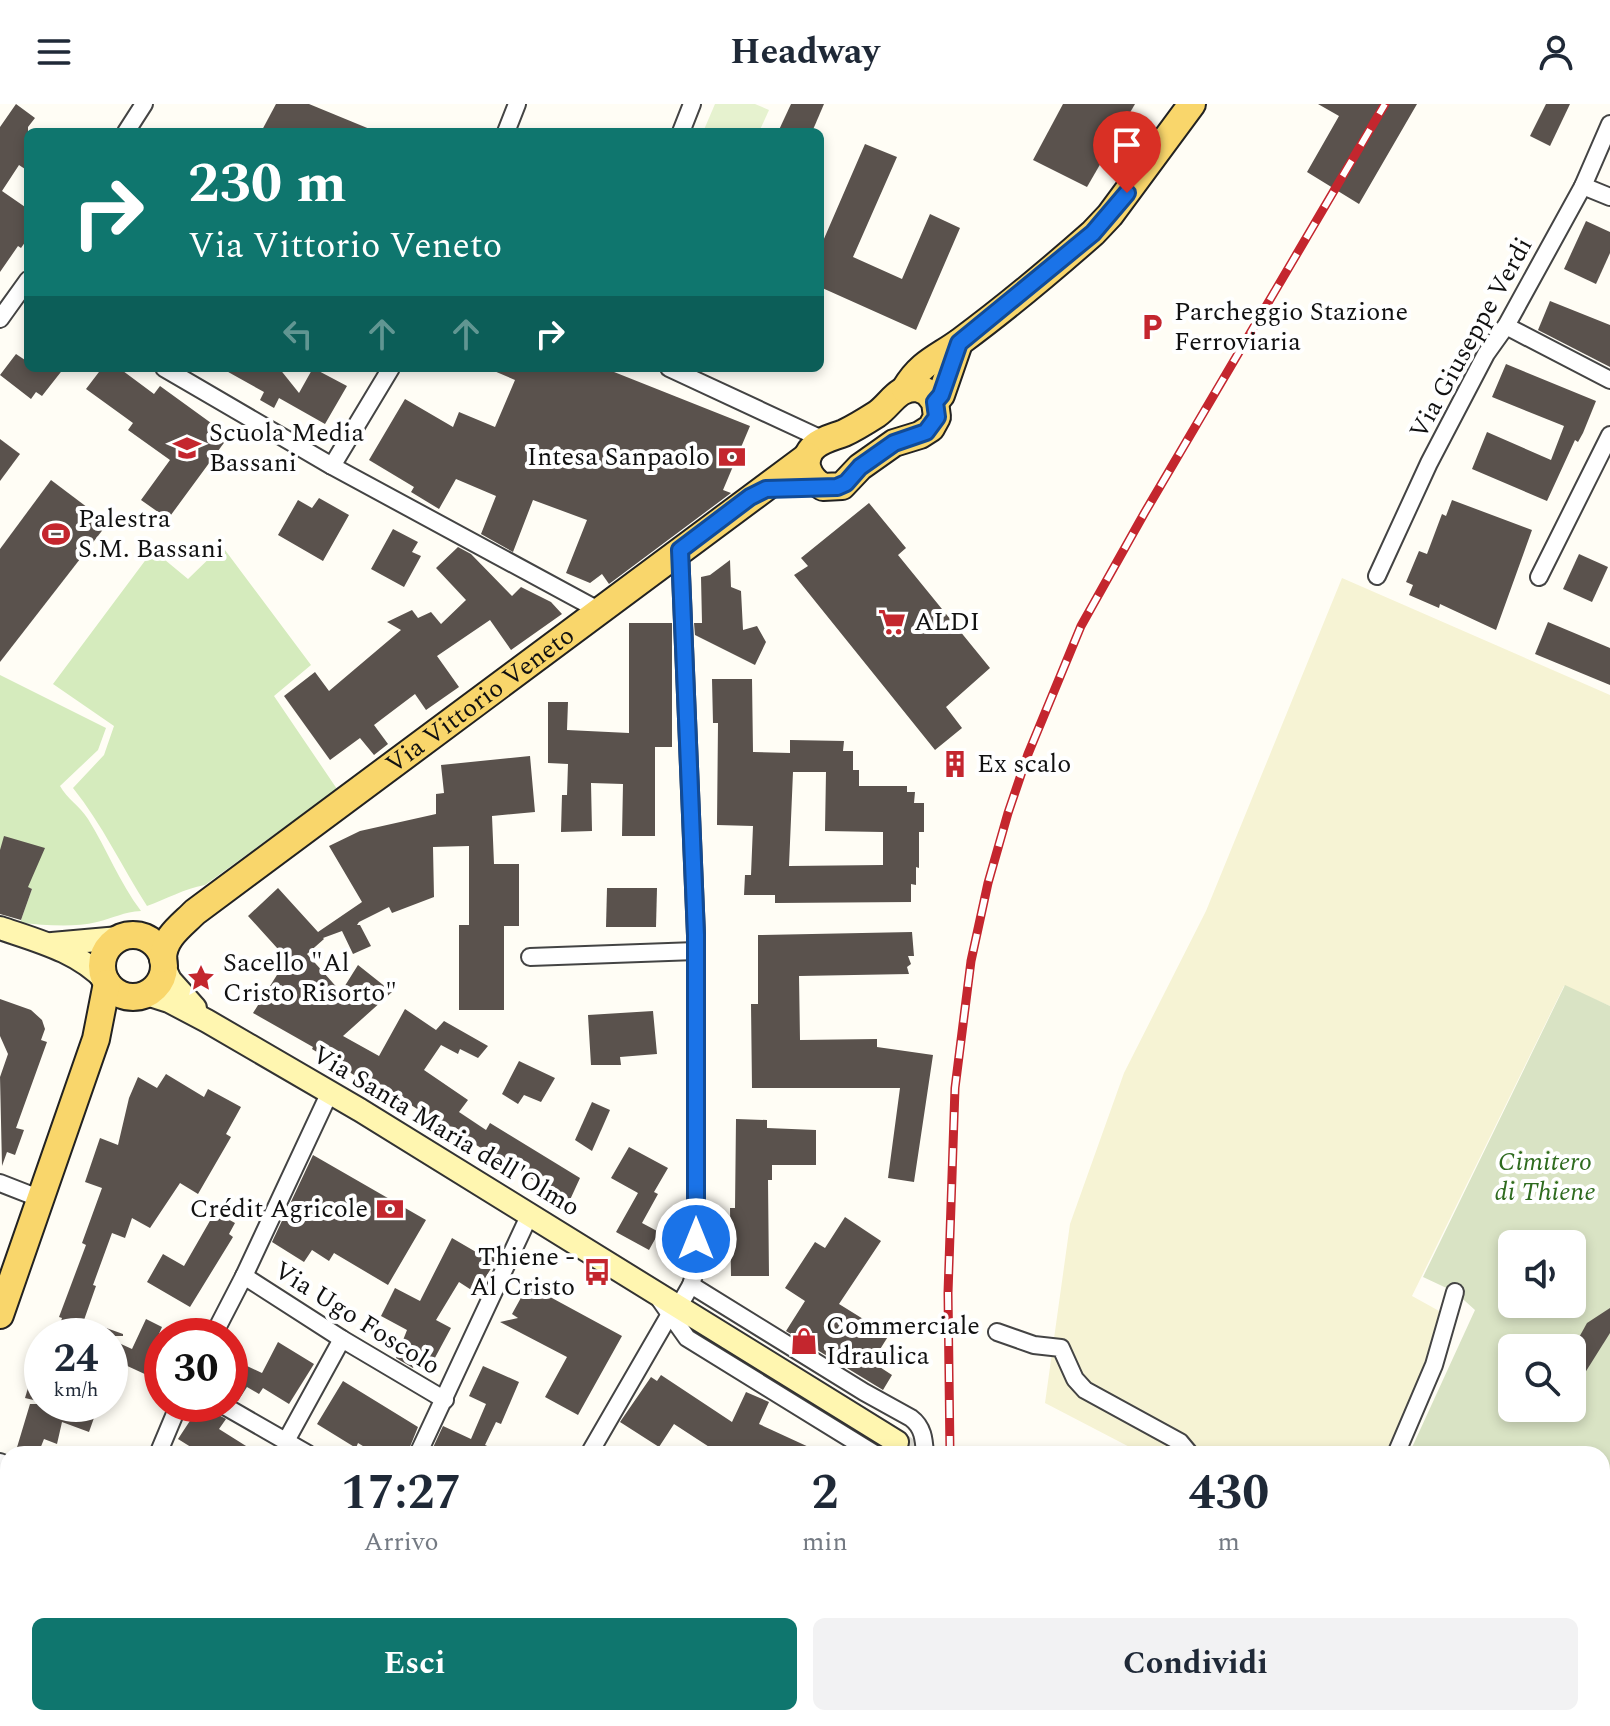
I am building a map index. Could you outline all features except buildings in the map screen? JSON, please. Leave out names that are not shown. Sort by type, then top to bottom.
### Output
[{"type":"main road","name":"Via Vittorio Veneto","points":[[163,963],[167,940],[195,912],[750,497],[766,489],[813,450],[873,416],[905,389],[915,372],[926,362],[959,343],[1093,233],[1110,215],[1192,104]]},
{"type":"main road","points":[[935,402],[941,395],[959,343]]},
{"type":"main road","points":[[766,489],[842,486],[860,467],[894,443],[926,432],[937,417],[935,402],[924,390],[905,389]]},
{"type":"main road","points":[[813,450],[807,467],[810,477],[823,487]]},
{"type":"main road","name":"Via Vittorio Veneto","points":[[131,938],[195,912]]},
{"type":"main road","points":[[0,928],[84,960],[122,995],[144,995]]},
{"type":"main road","points":[[0,1315],[96,1039],[106,982],[103,957],[107,949],[131,938]]},
{"type":"main road","points":[[47,944],[131,938],[155,945],[163,963],[160,981],[123,1007],[96,1039]]},
{"type":"main road","name":"Via Santa Maria dell'Olmo","points":[[163,963],[170,980],[207,1021]]},
{"type":"main road","name":"Via Santa Maria dell'Olmo","points":[[144,995],[169,1001],[330,1092],[654,1292],[674,1310],[696,1319],[897,1442]]},
{"type":"street","points":[[129,128],[144,104]]},
{"type":"street","points":[[508,128],[517,104]]},
{"type":"street","points":[[683,128],[692,104]]},
{"type":"street","name":"Via Giuseppe Verdi","points":[[1377,576],[1429,463],[1486,354],[1506,326],[1583,186],[1610,124]]},
{"type":"street","points":[[1583,186],[1610,197]]},
{"type":"street","points":[[0,319],[24,286]]},
{"type":"street","points":[[1506,326],[1610,380]]},
{"type":"street","points":[[171,372],[332,466],[600,611]]},
{"type":"street","points":[[332,466],[389,372]]},
{"type":"street","points":[[677,372],[784,423],[813,450]]},
{"type":"street","points":[[1539,577],[1610,435]]},
{"type":"street","points":[[594,1446],[691,1285],[696,1268],[696,951],[680,550]]},
{"type":"street","points":[[530,957],[696,951]]},
{"type":"street","points":[[222,1318],[330,1092]]},
{"type":"street","points":[[0,1183],[41,1199]]},
{"type":"street","points":[[422,1446],[530,1214]]},
{"type":"street","name":"Via Ugo Foscolo","points":[[244,1276],[445,1400]]},
{"type":"street","points":[[691,1285],[917,1422],[924,1436],[925,1446]]},
{"type":"street","points":[[1399,1446],[1434,1365],[1455,1292]]},
{"type":"street","name":"Via Santa Maria dell'Olmo","points":[[674,1310],[687,1338],[862,1446]]},
{"type":"street","points":[[997,1332],[1034,1345],[1061,1348],[1075,1379],[1085,1390],[1183,1446]]},
{"type":"street","points":[[286,1441],[342,1339]]},
{"type":"street","points":[[248,1419],[294,1446]]},
{"type":"street","points":[[161,1446],[171,1422]]},
{"type":"shaded area","points":[[1342,578],[1610,695],[1610,1006],[1564,986],[1412,1296],[1441,1312],[1416,1388],[1391,1446],[1128,1446],[1045,1403],[1070,1224],[1124,1073],[1206,911]]},
{"type":"green space","points":[[715,104],[755,104],[769,110],[761,128],[705,128]]},
{"type":"green space","points":[[222,546],[311,665],[274,696],[337,789],[205,885],[147,906],[103,831],[73,788],[104,755],[114,726],[53,684],[153,550],[188,579]]},
{"type":"green space","points":[[0,675],[106,728],[98,750],[60,786],[88,819],[141,911],[78,925],[20,923],[32,889],[0,878]]},
{"type":"green space","name":"Cimitero di Thiene","points":[[1565,985],[1610,1006],[1610,1446],[1413,1446],[1475,1310],[1455,1292],[1423,1277]]},
{"type":"tunnel","points":[[897,1442],[904,1446]]},
{"type":"railway","points":[[950,1446],[948,1293],[955,1088],[971,961],[988,883],[1008,813],[1028,754],[1081,626],[1385,104]]},
{"type":"place","name":"Parcheggio Stazione Ferroviaria","points":[[1152,327]]},
{"type":"place","name":"Scuola Media Bassani","points":[[187,448]]},
{"type":"place","name":"Intesa Sanpaolo","points":[[732,457]]},
{"type":"place","name":"Palestra S.M. Bassani","points":[[56,534]]},
{"type":"place","name":"ALDI","points":[[892,622]]},
{"type":"place","name":"Ex scalo","points":[[955,764]]},
{"type":"place","name":"Sacello \"Al Cristo Risorto\"","points":[[201,978]]},
{"type":"place","name":"Crédit Agricole","points":[[390,1209]]},
{"type":"place","name":"Thiene - Al Cristo","points":[[597,1272]]},
{"type":"place","name":"Commerciale Idraulica","points":[[804,1341]]},
{"type":"route","points":[[696,1239],[696,935],[680,550],[750,497],[766,489],[837,487],[894,443],[926,432],[937,417],[935,402],[941,395],[959,343],[1093,233],[1127,193]]}]
